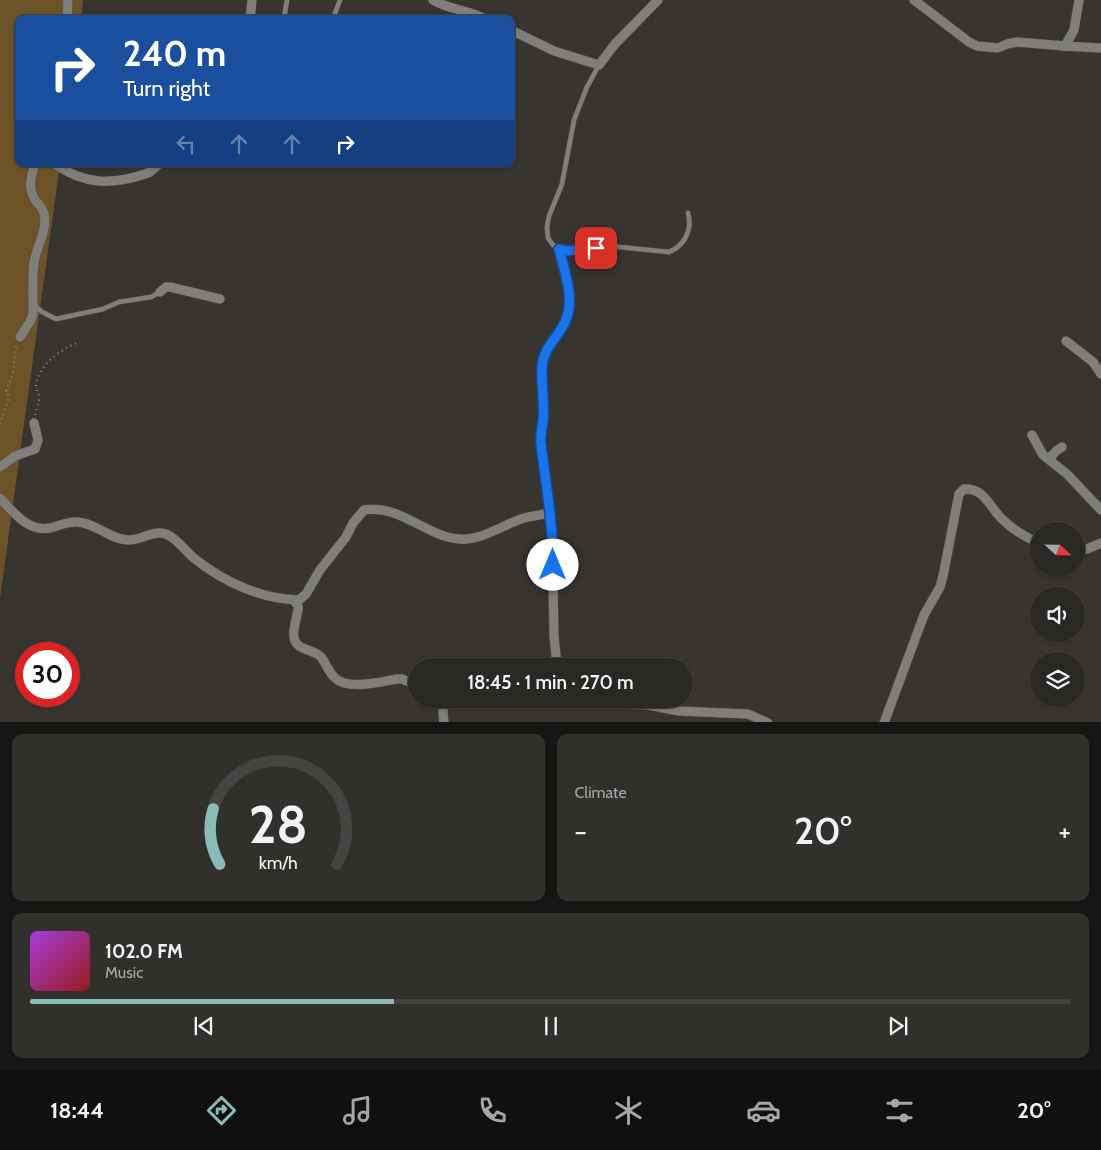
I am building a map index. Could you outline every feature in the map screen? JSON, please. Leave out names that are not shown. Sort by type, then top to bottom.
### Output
[{"type":"street","points":[[67,15],[68,0]]},
{"type":"street","points":[[250,15],[252,0]]},
{"type":"street","points":[[433,0],[449,8],[468,11],[477,15]]},
{"type":"street","points":[[515,32],[554,51],[599,65],[615,44],[658,0]]},
{"type":"street","points":[[914,0],[949,25],[963,38],[977,46],[998,48],[1017,42],[1101,48]]},
{"type":"street","points":[[1062,46],[1068,43],[1074,30],[1079,0]]},
{"type":"street","points":[[20,338],[31,320],[34,262],[45,224],[42,207],[34,199],[30,190],[34,167]]},
{"type":"street","points":[[61,167],[79,177],[102,182],[112,182],[145,174],[156,167]]},
{"type":"street","points":[[556,658],[551,513],[541,441],[543,421],[542,368],[544,356],[567,316],[569,306],[568,290],[559,249]]},
{"type":"street","points":[[160,292],[166,287],[170,287],[220,299]]},
{"type":"street","points":[[1066,341],[1093,362],[1101,374]]},
{"type":"street","points":[[0,467],[15,456],[35,449],[38,440],[34,423]]},
{"type":"street","points":[[1032,435],[1043,455],[1049,458],[1081,488],[1101,510]]},
{"type":"street","points":[[1049,458],[1062,447]]},
{"type":"street","points":[[884,722],[924,615],[944,576],[959,494],[964,489],[978,491],[985,496],[996,513],[1015,530],[1030,539]]},
{"type":"street","points":[[0,498],[26,524],[38,528],[50,528],[74,522],[89,525],[119,539],[127,540],[134,540],[152,533],[166,534],[175,539],[192,557],[210,571],[238,586],[269,596],[294,600],[303,598],[320,570],[364,510],[390,511],[446,536],[460,539],[486,534],[522,519],[551,513]]},
{"type":"street","points":[[1085,549],[1101,543]]},
{"type":"street","points":[[294,600],[298,606],[294,636],[296,643],[300,648],[316,653],[334,678],[346,685],[397,679],[408,682]]},
{"type":"street","points":[[443,708],[444,722]]},
{"type":"street","points":[[664,708],[679,711],[748,714],[768,722]]},
{"type":"lane","points":[[285,15],[287,0]]},
{"type":"lane","points":[[335,15],[340,0]]},
{"type":"lane","points":[[599,65],[587,87],[574,120],[562,184],[549,216],[548,238],[553,245],[567,251],[609,246],[669,252],[678,248],[683,243],[688,232],[688,213]]},
{"type":"lane","points":[[33,304],[42,312],[56,318],[103,309],[119,302],[151,297],[160,292]]},
{"type":"path","points":[[0,424],[9,398],[6,391],[13,374],[15,350],[20,338]]},
{"type":"path","points":[[34,423],[39,402],[39,395],[36,390],[37,378],[56,356],[67,347],[77,344]]},
{"type":"shaded area","points":[[0,0],[83,0],[81,15],[15,15],[15,167],[60,167],[0,598]]},
{"type":"route","points":[[553,565],[550,501],[541,441],[543,421],[542,368],[547,348],[558,334],[567,316],[569,306],[568,290],[559,249],[567,251],[596,248]]}]
